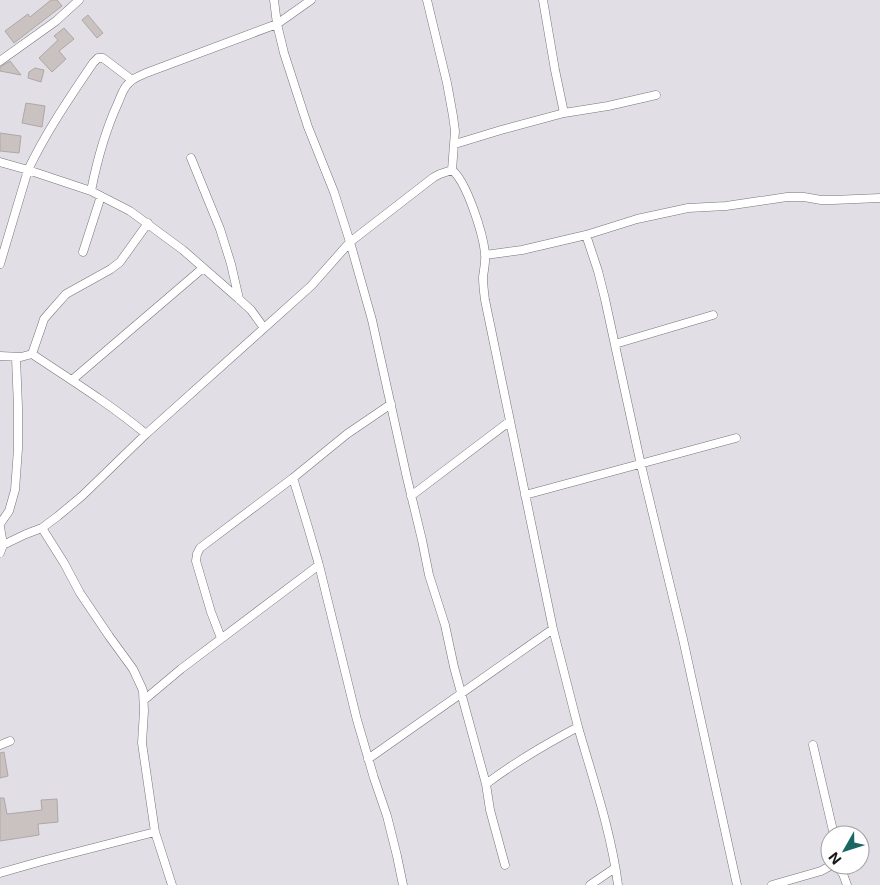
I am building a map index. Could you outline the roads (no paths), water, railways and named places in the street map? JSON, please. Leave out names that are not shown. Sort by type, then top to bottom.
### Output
[{"type":"street","points":[[274,0],[277,24],[296,93],[334,192],[372,320],[429,575],[445,625],[505,865]]},
{"type":"street","points":[[91,191],[104,138],[112,116],[124,90],[132,80],[277,24],[311,0]]},
{"type":"street","points":[[427,0],[447,83],[455,131],[452,170]]},
{"type":"street","points":[[544,0],[564,113]]},
{"type":"street","points":[[0,61],[56,21],[74,2]]},
{"type":"street","points":[[0,264],[28,170],[42,142],[97,60],[100,58],[105,60],[132,80]]},
{"type":"street","points":[[455,144],[564,113],[608,106],[656,95]]},
{"type":"street","points":[[191,158],[220,229],[239,299]]},
{"type":"street","points":[[0,162],[91,191],[130,211],[183,250],[251,310],[264,328]]},
{"type":"street","points":[[3,545],[42,528],[82,496],[146,434],[310,286],[350,242],[434,177],[452,170]]},
{"type":"street","points":[[452,170],[456,173],[465,190],[483,239],[485,300],[553,629],[578,727],[603,813],[616,868],[618,885]]},
{"type":"street","points":[[83,252],[101,196]]},
{"type":"street","points":[[485,256],[522,250],[586,235],[637,219],[688,208],[735,205],[787,197],[833,200],[880,198]]},
{"type":"street","points":[[32,354],[44,320],[66,294],[111,270],[120,262],[148,224]]},
{"type":"street","points":[[586,235],[598,271],[615,344],[737,885]]},
{"type":"street","points":[[72,380],[203,268]]},
{"type":"street","points":[[615,344],[714,316]]},
{"type":"street","points":[[0,356],[21,358],[32,354]]},
{"type":"street","points":[[32,354],[126,417],[146,434]]},
{"type":"street","points":[[0,553],[3,545],[0,526],[9,511],[15,490],[18,449],[16,358]]},
{"type":"street","points":[[221,638],[196,561],[198,551],[293,478],[346,434],[391,404]]},
{"type":"street","points":[[411,496],[510,421]]},
{"type":"street","points":[[525,495],[736,438]]},
{"type":"street","points":[[293,478],[319,565],[368,759],[387,816],[403,885]]},
{"type":"street","points":[[42,528],[84,599],[133,669],[141,686],[144,700],[142,743],[155,832],[172,885]]},
{"type":"street","points":[[144,700],[221,638],[319,565]]},
{"type":"street","points":[[368,759],[553,629]]},
{"type":"street","points":[[486,784],[543,746],[578,727]]},
{"type":"street","points":[[0,745],[10,742]]},
{"type":"street","points":[[813,745],[832,825]]},
{"type":"street","points":[[0,873],[155,832]]},
{"type":"street","points":[[590,885],[616,868]]},
{"type":"street","points":[[772,885],[820,871]]}]
